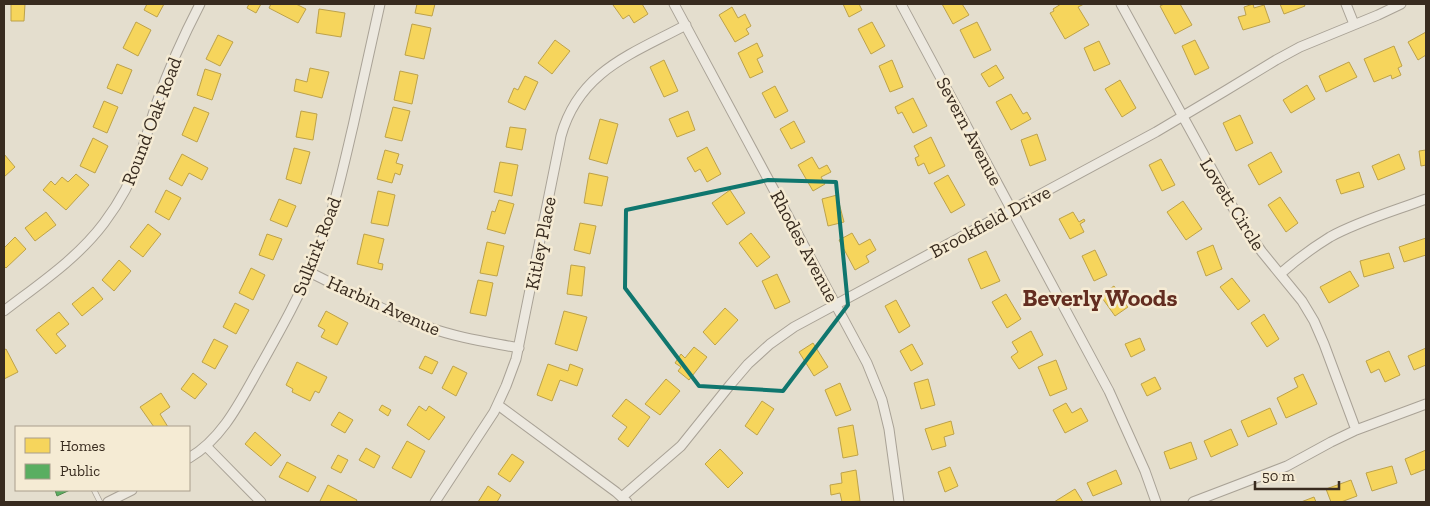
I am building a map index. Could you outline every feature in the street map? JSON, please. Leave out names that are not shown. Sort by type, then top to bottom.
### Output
[{"type":"street","name":"Round Oak Road","points":[[4,311],[62,266],[84,246],[116,205],[136,168],[158,99],[177,52],[200,4]]},
{"type":"street","name":"Sulkirk Road","points":[[190,457],[206,446],[229,419],[243,397],[309,272],[335,202],[380,4]]},
{"type":"street","name":"Rhodes Avenue","points":[[674,4],[868,363],[882,400],[889,429],[898,502]]},
{"type":"street","name":"Severn Avenue","points":[[901,4],[1109,391],[1141,462],[1156,502]]},
{"type":"street","name":"Lovett Circle","points":[[1121,4],[1242,224],[1302,301],[1314,321],[1356,430]]},
{"type":"street","points":[[1346,4],[1354,24]]},
{"type":"street","name":"Brookfield Drive","points":[[624,500],[681,446],[700,425],[730,385],[756,357],[770,344],[794,327],[1182,116],[1300,46],[1401,4]]},
{"type":"street","name":"Kitley Place","points":[[435,502],[498,405],[506,386],[519,348],[561,136],[571,109],[587,87],[606,68],[686,25]]},
{"type":"street","points":[[1280,274],[1309,250],[1331,236],[1353,226],[1426,200]]},
{"type":"street","name":"Harbin Avenue","points":[[309,272],[426,327],[464,338],[519,348]]},
{"type":"street","points":[[1193,502],[1287,466],[1356,430],[1426,404]]},
{"type":"street","points":[[498,405],[624,500]]},
{"type":"street","points":[[206,446],[261,502]]},
{"type":"street","points":[[113,501],[128,495]]},
{"type":"highlighted area","points":[[768,180],[836,182],[848,305],[783,391],[699,386],[625,288],[626,210]]},
{"type":"building: Homes","points":[[11,4],[25,4],[24,21],[11,21]]},
{"type":"building: Homes","points":[[147,4],[164,4],[157,17],[144,10]]},
{"type":"building: Homes","points":[[249,4],[261,4],[256,13],[247,8]]},
{"type":"building: Homes","points":[[271,4],[296,4],[306,9],[298,23],[269,8]]},
{"type":"building: Homes","points":[[417,4],[435,4],[432,16],[415,13]]},
{"type":"building: Homes","points":[[614,4],[642,4],[648,14],[634,23],[629,15],[623,19]]},
{"type":"building: Homes","points":[[843,4],[859,4],[862,10],[849,17]]},
{"type":"building: Homes","points":[[942,4],[962,4],[969,15],[953,24]]},
{"type":"building: Homes","points":[[1061,4],[1084,4],[1078,7],[1089,25],[1065,39],[1050,13]]},
{"type":"building: Homes","points":[[1164,4],[1180,4],[1192,25],[1175,34],[1160,6]]},
{"type":"building: Homes","points":[[1253,4],[1254,8],[1264,5],[1270,22],[1243,30],[1238,17],[1246,15],[1244,7]]},
{"type":"building: Homes","points":[[1280,4],[1304,4],[1305,6],[1284,14]]},
{"type":"building: Homes","points":[[732,7],[738,18],[745,14],[751,26],[746,29],[749,34],[735,42],[719,15]]},
{"type":"building: Homes","points":[[319,9],[345,13],[341,37],[316,33]]},
{"type":"building: Homes","points":[[136,22],[151,30],[138,56],[123,48]]},
{"type":"building: Homes","points":[[872,22],[885,46],[871,54],[858,29]]},
{"type":"building: Homes","points":[[977,22],[991,50],[974,58],[960,30]]},
{"type":"building: Homes","points":[[412,24],[431,28],[424,59],[405,55]]},
{"type":"building: Homes","points":[[1426,32],[1426,55],[1418,60],[1408,42]]},
{"type":"building: Homes","points":[[218,35],[233,42],[220,66],[206,59]]},
{"type":"building: Homes","points":[[555,40],[570,51],[552,74],[538,63]]},
{"type":"building: Homes","points":[[1195,40],[1209,68],[1195,75],[1182,46]]},
{"type":"building: Homes","points":[[1099,41],[1110,64],[1094,71],[1084,48]]},
{"type":"building: Homes","points":[[757,43],[763,56],[757,59],[763,72],[750,78],[738,53]]},
{"type":"building: Homes","points":[[1394,46],[1402,66],[1398,68],[1401,75],[1392,79],[1391,75],[1374,82],[1364,59]]},
{"type":"building: Homes","points":[[664,60],[678,91],[664,97],[650,67]]},
{"type":"building: Homes","points":[[892,60],[903,87],[890,92],[879,66]]},
{"type":"building: Homes","points":[[1349,62],[1357,77],[1326,92],[1319,76]]},
{"type":"building: Homes","points":[[117,64],[132,70],[122,94],[107,88]]},
{"type":"building: Homes","points":[[996,65],[1004,78],[989,87],[981,74]]},
{"type":"building: Homes","points":[[310,68],[329,72],[322,98],[294,91],[296,79],[307,82]]},
{"type":"building: Homes","points":[[205,69],[221,74],[212,100],[197,95]]},
{"type":"building: Homes","points":[[400,71],[418,75],[412,104],[394,100]]},
{"type":"building: Homes","points":[[525,76],[538,82],[525,110],[508,102],[514,88],[518,90]]},
{"type":"building: Homes","points":[[1120,80],[1136,108],[1122,117],[1105,89]]},
{"type":"building: Homes","points":[[1307,85],[1315,99],[1291,113],[1283,100]]},
{"type":"building: Homes","points":[[775,86],[788,111],[775,118],[762,93]]},
{"type":"building: Homes","points":[[1011,94],[1023,114],[1027,112],[1031,119],[1011,130],[996,102]]},
{"type":"building: Homes","points":[[913,98],[927,126],[913,133],[902,112],[898,114],[895,107]]},
{"type":"building: Homes","points":[[104,101],[118,107],[107,133],[93,127]]},
{"type":"building: Homes","points":[[194,107],[209,113],[197,142],[182,135]]},
{"type":"building: Homes","points":[[393,107],[410,111],[402,141],[385,137]]},
{"type":"building: Homes","points":[[301,111],[317,114],[313,140],[296,137]]},
{"type":"building: Homes","points":[[688,111],[695,130],[677,137],[669,119]]},
{"type":"building: Homes","points":[[1240,115],[1253,143],[1236,151],[1223,123]]},
{"type":"building: Homes","points":[[600,119],[618,124],[607,164],[589,159]]},
{"type":"building: Homes","points":[[794,121],[805,142],[791,149],[780,129]]},
{"type":"building: Homes","points":[[510,127],[526,129],[522,150],[506,147]]},
{"type":"building: Homes","points":[[1037,134],[1046,160],[1030,166],[1021,140]]},
{"type":"building: Homes","points":[[931,137],[945,166],[929,174],[924,163],[918,166],[915,158],[919,156],[914,146]]},
{"type":"building: Homes","points":[[93,138],[108,146],[95,173],[80,166]]},
{"type":"building: Homes","points":[[707,147],[721,174],[707,182],[700,169],[695,172],[687,158]]},
{"type":"building: Homes","points":[[294,148],[310,152],[301,184],[286,179]]},
{"type":"building: Homes","points":[[385,150],[399,154],[396,163],[403,165],[400,175],[395,173],[392,183],[377,179]]},
{"type":"building: Homes","points":[[1426,150],[1426,165],[1421,166],[1419,151]]},
{"type":"building: Homes","points":[[1271,152],[1282,172],[1259,185],[1248,165]]},
{"type":"building: Homes","points":[[4,154],[15,167],[4,177]]},
{"type":"building: Homes","points":[[182,154],[208,168],[202,180],[189,173],[182,186],[169,179]]},
{"type":"building: Homes","points":[[1399,154],[1405,169],[1378,180],[1372,166]]},
{"type":"building: Homes","points":[[812,157],[819,169],[827,165],[831,172],[821,177],[825,184],[813,191],[798,165]]},
{"type":"building: Homes","points":[[1161,159],[1175,185],[1162,191],[1149,165]]},
{"type":"building: Homes","points":[[500,162],[518,165],[512,196],[494,192]]},
{"type":"building: Homes","points":[[1359,172],[1364,187],[1341,194],[1336,180]]},
{"type":"building: Homes","points":[[589,173],[608,177],[602,206],[584,203]]},
{"type":"building: Homes","points":[[76,174],[89,185],[66,210],[43,190],[51,181],[55,185],[62,177],[68,182]]},
{"type":"building: Homes","points":[[948,175],[965,205],[951,213],[934,183]]},
{"type":"building: Homes","points":[[166,190],[181,198],[169,220],[155,212]]},
{"type":"building: Homes","points":[[730,190],[745,213],[727,225],[712,203]]},
{"type":"building: Homes","points":[[378,191],[395,195],[388,226],[371,223]]},
{"type":"building: Homes","points":[[837,195],[844,222],[828,226],[822,199]]},
{"type":"building: Homes","points":[[1280,197],[1298,223],[1286,232],[1268,205]]},
{"type":"building: Homes","points":[[279,199],[296,206],[287,227],[270,220]]},
{"type":"building: Homes","points":[[499,200],[514,204],[505,234],[487,229],[492,211],[495,212]]},
{"type":"building: Homes","points":[[1183,201],[1202,229],[1186,240],[1167,212]]},
{"type":"building: Homes","points":[[46,212],[56,225],[35,241],[25,228]]},
{"type":"building: Homes","points":[[1073,212],[1079,222],[1084,219],[1085,221],[1080,224],[1084,232],[1070,239],[1059,219]]},
{"type":"building: Homes","points":[[580,223],[596,226],[590,254],[574,250]]},
{"type":"building: Homes","points":[[148,224],[161,234],[143,257],[130,247]]},
{"type":"building: Homes","points":[[751,233],[770,257],[757,267],[739,243]]},
{"type":"building: Homes","points":[[852,233],[859,245],[870,239],[876,250],[866,256],[869,262],[855,270],[839,240]]},
{"type":"building: Homes","points":[[267,234],[282,239],[273,260],[259,255]]},
{"type":"building: Homes","points":[[364,234],[384,239],[378,263],[383,264],[382,270],[357,264]]},
{"type":"building: Homes","points":[[15,237],[26,249],[6,268],[4,266],[4,248]]},
{"type":"building: Homes","points":[[1426,238],[1426,255],[1404,262],[1399,247]]},
{"type":"building: Homes","points":[[487,242],[504,246],[497,276],[480,273]]},
{"type":"building: Homes","points":[[1213,245],[1222,269],[1206,276],[1197,252]]},
{"type":"building: Homes","points":[[1095,250],[1107,275],[1094,281],[1082,256]]},
{"type":"building: Homes","points":[[986,251],[1000,281],[981,289],[968,259]]},
{"type":"building: Homes","points":[[1389,253],[1394,268],[1364,277],[1360,261]]},
{"type":"building: Homes","points":[[119,260],[131,271],[114,291],[102,280]]},
{"type":"building: Homes","points":[[571,265],[585,267],[582,296],[567,294]]},
{"type":"building: Homes","points":[[251,268],[265,275],[253,300],[239,293]]},
{"type":"building: Homes","points":[[1350,271],[1359,286],[1329,303],[1320,287]]},
{"type":"building: Homes","points":[[777,274],[790,302],[775,309],[762,281]]},
{"type":"building: Homes","points":[[1232,278],[1250,301],[1238,310],[1220,287]]},
{"type":"building: Homes","points":[[478,280],[493,283],[486,316],[470,313]]},
{"type":"building: Homes","points":[[1114,286],[1128,307],[1115,316],[1100,295]]},
{"type":"building: Homes","points":[[93,287],[103,299],[82,316],[72,304]]},
{"type":"building: Homes","points":[[1006,294],[1021,319],[1007,328],[992,302]]},
{"type":"building: Homes","points":[[896,300],[910,326],[899,333],[885,306]]},
{"type":"building: Homes","points":[[235,303],[249,310],[236,334],[223,327]]},
{"type":"building: Homes","points":[[725,308],[738,320],[715,345],[703,332]]},
{"type":"building: Homes","points":[[326,311],[348,323],[337,345],[321,337],[325,330],[318,326]]},
{"type":"building: Homes","points":[[564,311],[587,317],[577,351],[555,344]]},
{"type":"building: Homes","points":[[59,312],[69,324],[56,334],[66,346],[56,354],[36,330]]},
{"type":"building: Homes","points":[[1264,314],[1279,339],[1267,347],[1251,323]]},
{"type":"building: Homes","points":[[1031,331],[1043,355],[1019,369],[1011,357],[1018,352],[1012,342]]},
{"type":"building: Homes","points":[[1140,338],[1145,350],[1131,357],[1125,344]]},
{"type":"building: Homes","points":[[214,339],[228,346],[215,369],[202,362]]},
{"type":"building: Homes","points":[[813,343],[828,367],[814,376],[799,352]]},
{"type":"building: Homes","points":[[912,344],[923,364],[911,371],[900,351]]},
{"type":"building: Homes","points":[[694,347],[707,357],[689,380],[678,371],[681,367],[675,363],[681,354],[685,358]]},
{"type":"building: Homes","points":[[1426,348],[1426,365],[1414,370],[1408,356]]},
{"type":"building: Homes","points":[[6,349],[18,372],[4,379],[4,350]]},
{"type":"building: Homes","points":[[1389,351],[1400,375],[1385,382],[1379,369],[1371,373],[1366,361]]},
{"type":"building: Homes","points":[[425,356],[438,362],[432,374],[419,368]]},
{"type":"building: Homes","points":[[1056,360],[1067,389],[1050,396],[1038,367]]},
{"type":"building: Homes","points":[[297,362],[327,377],[319,393],[315,391],[310,401],[292,392],[293,389],[286,385]]},
{"type":"building: Homes","points":[[548,364],[568,371],[570,364],[583,369],[577,386],[560,380],[552,401],[537,395]]},
{"type":"building: Homes","points":[[453,366],[467,373],[456,396],[442,388]]},
{"type":"building: Homes","points":[[193,373],[207,384],[195,399],[181,389]]},
{"type":"building: Homes","points":[[1303,374],[1317,404],[1286,418],[1277,398],[1298,387],[1294,378]]},
{"type":"building: Homes","points":[[1155,377],[1161,389],[1147,396],[1141,384]]},
{"type":"building: Homes","points":[[666,379],[680,391],[660,415],[645,404]]},
{"type":"building: Homes","points":[[928,379],[935,405],[921,409],[914,383]]},
{"type":"building: Homes","points":[[840,383],[851,410],[836,416],[825,390]]},
{"type":"building: Homes","points":[[161,393],[170,407],[160,414],[167,426],[153,426],[140,407]]},
{"type":"building: Homes","points":[[626,399],[650,417],[628,447],[618,439],[627,427],[612,416]]},
{"type":"building: Homes","points":[[762,401],[774,409],[757,435],[745,426]]},
{"type":"building: Homes","points":[[1066,403],[1072,413],[1081,408],[1088,421],[1065,433],[1053,410]]},
{"type":"building: Homes","points":[[382,405],[391,410],[388,416],[379,410]]},
{"type":"building: Homes","points":[[419,406],[426,411],[429,406],[445,417],[429,440],[407,425]]},
{"type":"building: Homes","points":[[1270,408],[1277,424],[1248,437],[1241,421]]},
{"type":"building: Homes","points":[[339,412],[353,420],[345,433],[331,425]]},
{"type":"building: Homes","points":[[951,421],[954,434],[944,437],[946,446],[932,450],[925,429]]},
{"type":"building: Homes","points":[[853,425],[858,455],[843,458],[838,428]]},
{"type":"building: Homes","points":[[1231,429],[1238,445],[1211,457],[1204,441]]},
{"type":"building: Homes","points":[[255,432],[281,455],[271,466],[245,444]]},
{"type":"building: Homes","points":[[407,441],[425,451],[411,478],[392,468]]},
{"type":"building: Homes","points":[[1191,442],[1197,459],[1170,469],[1164,452]]},
{"type":"building: Homes","points":[[366,448],[380,456],[374,468],[359,460]]},
{"type":"building: Homes","points":[[720,449],[743,473],[728,488],[705,464]]},
{"type":"building: Homes","points":[[1426,450],[1426,469],[1411,475],[1405,459]]},
{"type":"building: Homes","points":[[512,454],[524,462],[510,482],[498,474]]},
{"type":"building: Homes","points":[[338,455],[348,460],[341,473],[331,468]]},
{"type":"building: Homes","points":[[287,462],[316,477],[308,492],[279,477]]},
{"type":"building: Homes","points":[[1392,466],[1397,483],[1372,491],[1366,473]]},
{"type":"building: Homes","points":[[950,467],[958,486],[945,492],[938,472]]},
{"type":"building: Homes","points":[[856,470],[860,501],[842,502],[840,493],[831,495],[830,485],[842,483],[841,473]]},
{"type":"building: Homes","points":[[1116,470],[1122,484],[1093,496],[1087,483]]},
{"type":"building: Homes","points":[[1351,480],[1357,496],[1341,502],[1331,502],[1326,489]]},
{"type":"building: Homes","points":[[328,485],[357,500],[356,502],[320,501]]},
{"type":"building: Homes","points":[[488,486],[501,495],[497,502],[478,502]]},
{"type":"building: Homes","points":[[1075,489],[1083,502],[1054,502]]},
{"type":"building: Homes","points":[[1314,497],[1316,502],[1301,502]]},
{"type":"building: Public","points":[[55,491],[68,491],[57,496]]},
{"type":"district","name":"Beverly Woods","points":[[1100,298]]}]
